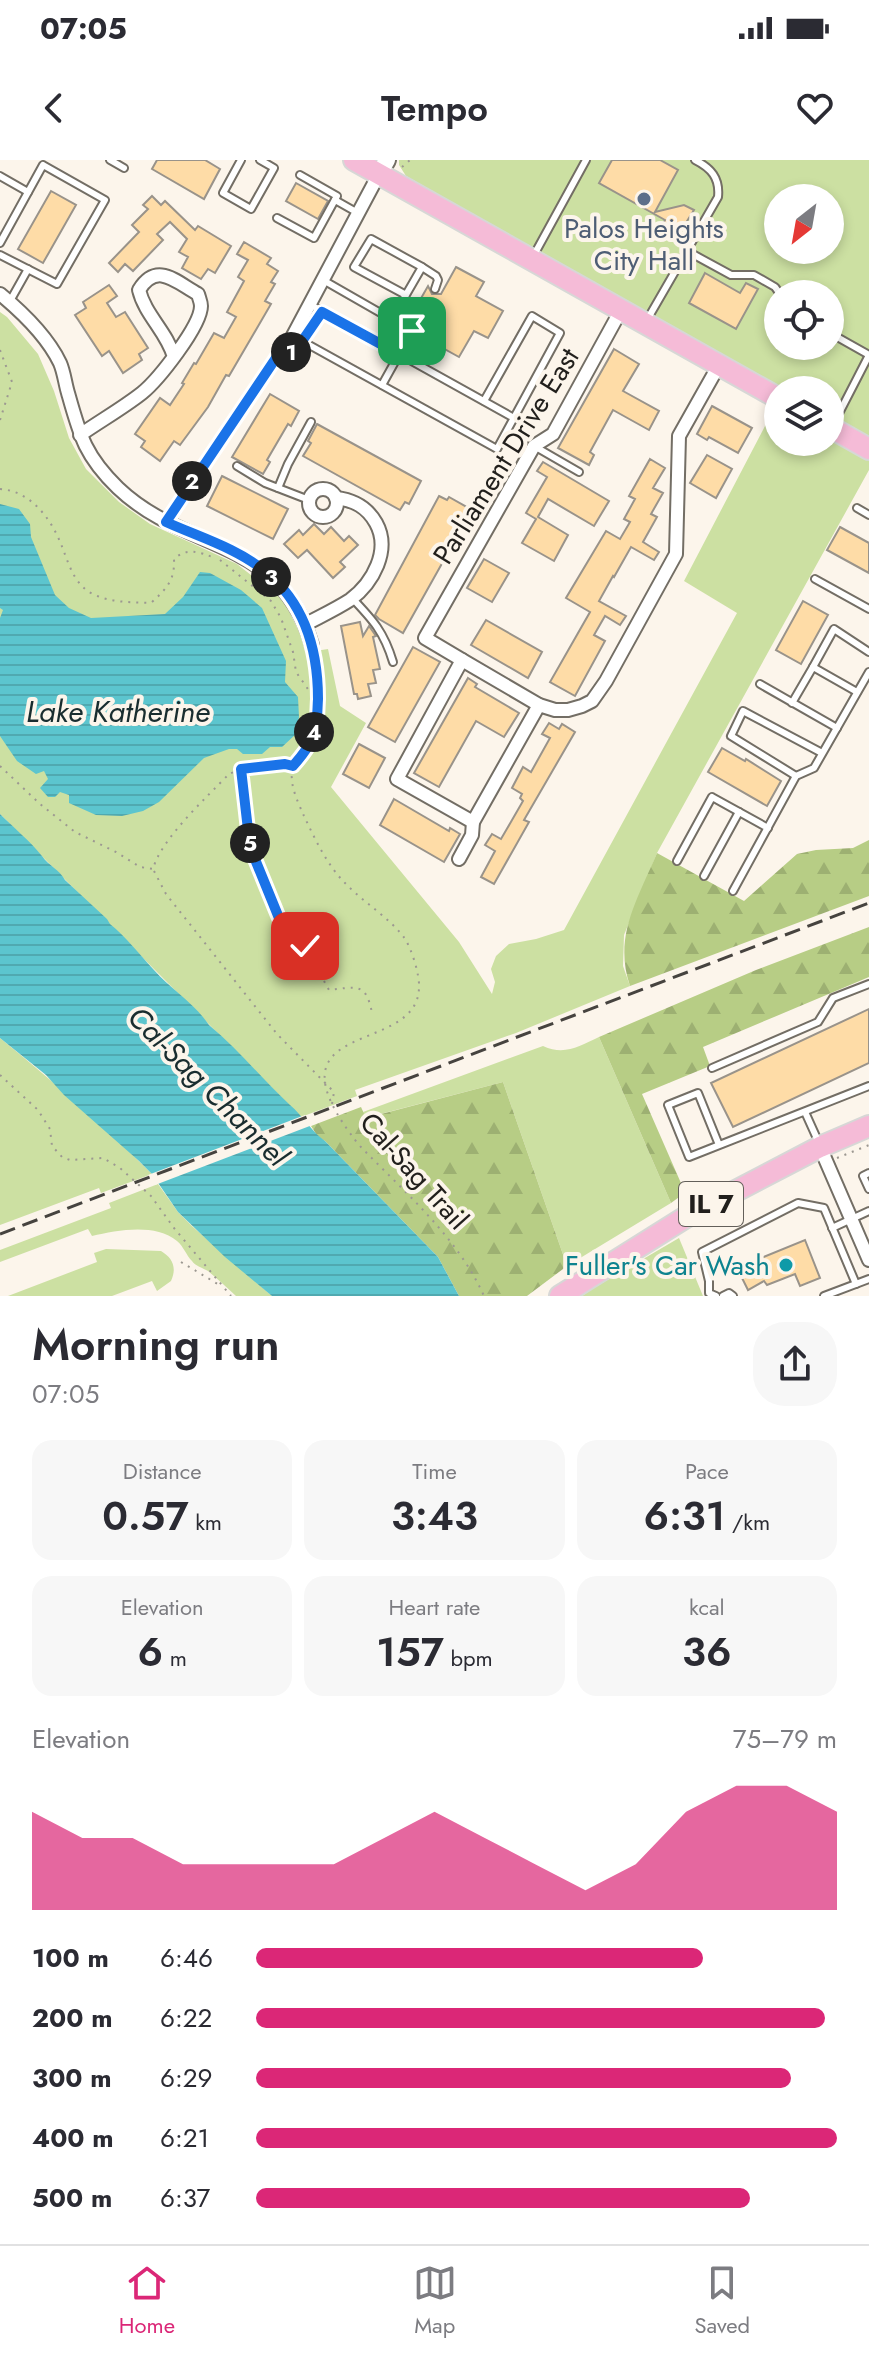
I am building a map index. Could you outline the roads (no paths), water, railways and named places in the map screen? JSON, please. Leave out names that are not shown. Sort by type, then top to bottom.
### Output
[{"type":"main road","points":[[354,160],[390,167],[531,260],[764,390]]},
{"type":"main road","points":[[844,435],[869,449]]},
{"type":"main road","name":"IL 7","points":[[560,1296],[686,1217],[824,1154],[869,1126]]},
{"type":"street","points":[[287,344],[358,213],[390,167]]},
{"type":"street","points":[[80,435],[143,392],[162,373],[174,357],[199,314],[198,294],[163,275],[153,275],[145,280],[139,290],[141,299],[170,343],[174,357]]},
{"type":"street","points":[[5,298],[28,318],[60,363],[80,435],[94,463],[134,502],[166,522],[222,546],[265,571],[293,601],[306,624],[312,645]]},
{"type":"street","name":"Parliament Drive East","points":[[462,660],[425,638],[534,446],[553,434],[621,310]]},
{"type":"street","points":[[473,822],[397,779],[462,660],[539,705],[568,710],[592,701],[676,554],[679,436],[719,365]]},
{"type":"street","points":[[306,624],[352,598],[375,570],[383,548],[378,526],[362,506],[351,500],[336,498],[330,491],[321,489],[313,492],[309,500],[310,509],[322,517],[334,511],[336,498]]},
{"type":"street","points":[[459,859],[472,835],[473,822],[539,705]]},
{"type":"street","points":[[824,1154],[869,1260]]},
{"type":"lane","points":[[110,160],[124,168]]},
{"type":"lane","points":[[241,160],[223,193],[251,209],[274,168],[260,160]]},
{"type":"lane","points":[[531,260],[586,160]]},
{"type":"lane","points":[[645,323],[718,197],[717,179],[695,160]]},
{"type":"lane","points":[[0,243],[43,165],[105,200],[57,284],[0,255]]},
{"type":"lane","points":[[277,218],[314,238],[335,200],[337,196],[300,175]]},
{"type":"lane","points":[[0,176],[28,192]]},
{"type":"lane","points":[[335,200],[358,213]]},
{"type":"lane","points":[[406,295],[354,267],[371,239],[436,276],[435,289]]},
{"type":"lane","points":[[687,251],[731,275],[754,275],[764,281]]},
{"type":"lane","points":[[392,319],[422,267]]},
{"type":"lane","points":[[5,298],[28,269]]},
{"type":"lane","points":[[323,280],[412,331]]},
{"type":"lane","points":[[310,305],[514,418]]},
{"type":"lane","points":[[287,344],[382,385],[497,449],[560,333],[532,316],[484,401]]},
{"type":"lane","points":[[382,385],[418,319]]},
{"type":"lane","points":[[844,341],[869,355],[844,403]]},
{"type":"lane","points":[[278,488],[311,422]]},
{"type":"lane","points":[[534,446],[579,472]]},
{"type":"lane","points":[[237,466],[309,500]]},
{"type":"lane","points":[[857,508],[869,515]]},
{"type":"lane","points":[[815,579],[869,609]]},
{"type":"lane","points":[[352,598],[375,620],[387,640],[393,662]]},
{"type":"lane","points":[[792,703],[834,629],[869,652]]},
{"type":"lane","points":[[813,667],[857,692]]},
{"type":"lane","points":[[733,891],[796,776],[814,768],[869,672]]},
{"type":"lane","points":[[760,684],[837,728]]},
{"type":"lane","points":[[796,776],[731,736],[743,711],[822,753]]},
{"type":"lane","points":[[677,861],[712,797],[768,828]]},
{"type":"lane","points":[[704,876],[739,812]]},
{"type":"lane","points":[[712,1068],[818,1022],[833,998],[869,984]]},
{"type":"lane","points":[[719,1145],[698,1093],[668,1105],[689,1157],[869,1086]]},
{"type":"lane","points":[[805,1112],[824,1154]]},
{"type":"lane","points":[[869,1173],[863,1176],[869,1189]]},
{"type":"lane","points":[[712,1294],[702,1252],[798,1203],[824,1208],[856,1284]]},
{"type":"lane","points":[[832,1228],[869,1211]]},
{"type":"lane","points":[[824,1296],[869,1279]]},
{"type":"lane","points":[[723,1296],[729,1293],[733,1296]]},
{"type":"water","name":"Lake Katherine","points":[[0,504],[19,509],[30,524],[31,537],[55,595],[69,608],[91,618],[165,614],[183,597],[200,572],[210,573],[241,590],[262,608],[286,661],[285,682],[298,697],[296,734],[282,747],[270,747],[262,754],[243,754],[237,749],[229,749],[204,758],[159,802],[143,811],[122,816],[96,815],[69,803],[69,795],[60,792],[55,797],[48,797],[40,788],[48,779],[44,771],[36,774],[17,761],[0,736],[0,618],[3,610],[0,608]]},
{"type":"water","name":"Cal-Sag Channel","points":[[0,814],[438,1257],[459,1296],[272,1296],[178,1212],[152,1174],[139,1161],[64,1095],[46,1075],[0,1038]]},
{"type":"railway","points":[[0,1234],[869,903]]},
{"type":"place","name":"Palos Heights City Hall","points":[[644,199]]},
{"type":"place","name":"Fuller's Car Wash","points":[[786,1265]]}]
